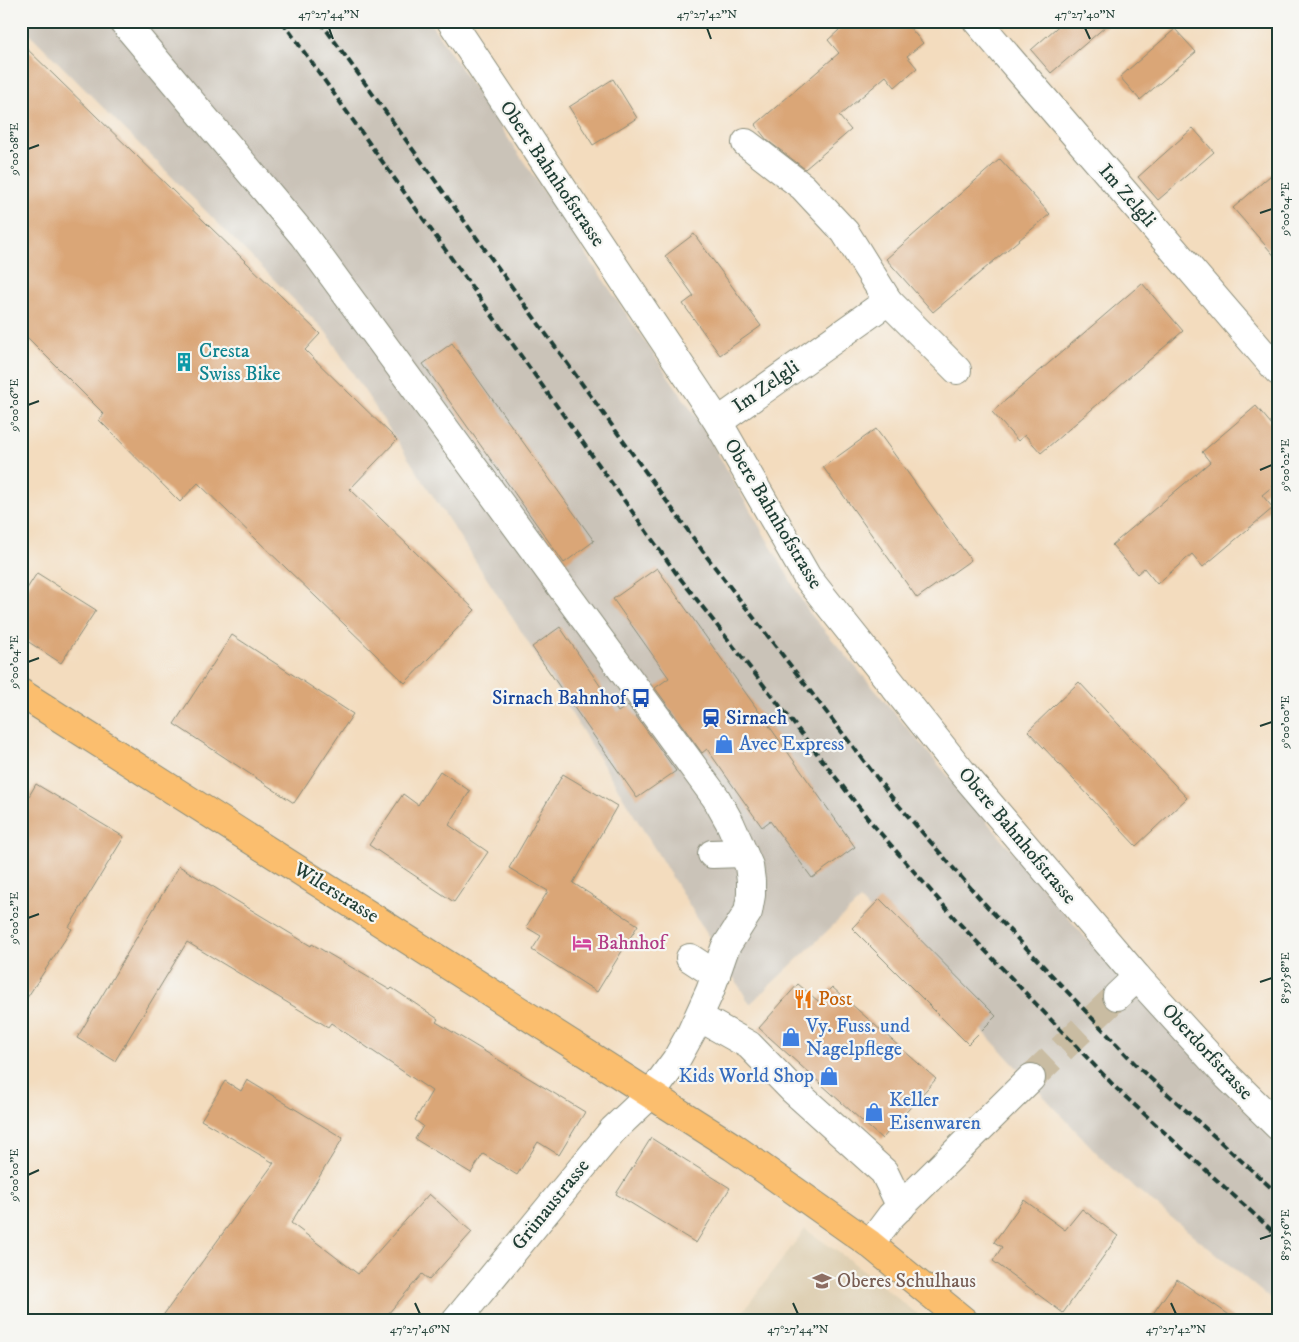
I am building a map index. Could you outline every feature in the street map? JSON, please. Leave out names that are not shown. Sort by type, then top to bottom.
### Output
[{"type":"main road","name":"Wilerstrasse","points":[[21,693],[733,1147],[870,1244]]},
{"type":"main road","points":[[870,1244],[964,1321]]},
{"type":"street","name":"Grünaustrasse","points":[[123,21],[303,235],[716,798],[730,823],[749,866],[751,896],[748,912],[725,948],[699,1017],[676,1060],[651,1094],[613,1130],[456,1321]]},
{"type":"street","name":"Obere Bahnhofstrasse","points":[[451,21],[718,422],[807,577],[962,772],[1137,977]]},
{"type":"street","name":"Im Zelgli","points":[[977,21],[1278,371]]},
{"type":"street","points":[[746,144],[803,187],[845,232],[888,301],[957,370]]},
{"type":"street","name":"Im Zelgli","points":[[718,422],[888,301]]},
{"type":"street","points":[[712,854],[742,852]]},
{"type":"street","points":[[690,958],[716,975]]},
{"type":"street","points":[[1117,996],[1137,977]]},
{"type":"street","name":"Oberdorfstrasse","points":[[1137,977],[1228,1077],[1278,1126]]},
{"type":"street","points":[[699,1017],[749,1045],[792,1089],[884,1172],[901,1207]]},
{"type":"street","points":[[870,1244],[888,1220],[1031,1078]]},
{"type":"shaded area","points":[[21,21],[429,21],[702,426],[808,611],[1084,936],[1278,1146],[1278,1305],[1110,1167],[860,900],[750,1004],[521,631],[326,332],[21,25]]},
{"type":"shaded area","name":"Oberes Schulhaus","points":[[805,1229],[851,1261],[926,1321],[736,1321]]},
{"type":"building","points":[[849,21],[904,21],[923,43],[907,56],[917,68],[895,87],[886,76],[839,116],[851,130],[805,169],[767,140],[755,125],[839,53],[828,40]]},
{"type":"building","points":[[1064,21],[1112,21],[1051,73],[1031,50]]},
{"type":"building","points":[[1175,29],[1196,52],[1140,100],[1120,77]]},
{"type":"building","name":"Cresta Swiss Bike","points":[[21,43],[320,334],[305,350],[397,440],[350,489],[475,610],[405,683],[198,483],[180,502],[99,420],[104,414],[21,331]]},
{"type":"building","points":[[613,79],[637,118],[593,145],[569,107]]},
{"type":"building","points":[[1193,128],[1214,152],[1158,200],[1138,177]]},
{"type":"building","points":[[1000,159],[1050,214],[933,312],[886,259]]},
{"type":"building","points":[[1278,169],[1278,260],[1233,208]]},
{"type":"building","points":[[694,234],[761,326],[720,355],[683,304],[694,296],[665,256]]},
{"type":"building","points":[[1142,283],[1183,331],[1041,453],[1025,435],[1018,441],[992,412]]},
{"type":"building","points":[[452,343],[594,541],[564,563],[423,364]]},
{"type":"building","points":[[1256,406],[1278,432],[1278,482],[1262,495],[1273,508],[1203,567],[1192,554],[1157,584],[1144,568],[1137,574],[1112,545],[1210,462],[1202,452]]},
{"type":"building","points":[[876,429],[971,560],[917,598],[823,467]]},
{"type":"building","points":[[657,568],[855,847],[812,878],[770,821],[762,827],[707,749],[702,753],[655,688],[669,678],[613,599]]},
{"type":"building","points":[[37,573],[96,610],[61,663],[21,637],[21,598]]},
{"type":"building","points":[[560,627],[618,712],[628,705],[676,771],[637,798],[532,647]]},
{"type":"building","points":[[232,635],[353,714],[294,803],[174,724]]},
{"type":"building","points":[[1079,682],[1187,798],[1136,846],[1028,731]]},
{"type":"building","points":[[440,771],[470,791],[449,825],[488,852],[454,902],[369,845],[403,794],[418,805]]},
{"type":"building","points":[[563,774],[617,806],[573,883],[638,925],[597,992],[532,950],[541,936],[526,927],[548,891],[509,868]]},
{"type":"building","points":[[36,784],[124,837],[69,927],[72,929],[21,1007],[21,810]]},
{"type":"building","points":[[179,866],[311,946],[312,944],[390,990],[392,988],[438,1019],[436,1022],[585,1112],[559,1155],[538,1142],[517,1175],[483,1154],[471,1173],[415,1139],[423,1126],[415,1120],[432,1091],[331,1023],[328,1027],[187,942],[115,1061],[77,1038]]},
{"type":"building","points":[[880,899],[996,1016],[968,1044],[852,928]]},
{"type":"building","points":[[798,984],[818,1001],[832,987],[936,1079],[882,1139],[759,1028]]},
{"type":"building","points":[[247,1080],[343,1138],[291,1223],[358,1274],[429,1194],[472,1232],[429,1280],[422,1274],[382,1321],[159,1321],[274,1163],[201,1120],[225,1081],[241,1091]]},
{"type":"building","points":[[651,1138],[730,1188],[696,1243],[616,1194]]},
{"type":"building","points":[[1024,1200],[1065,1230],[1082,1209],[1118,1236],[1063,1313],[993,1261],[1002,1247],[994,1242]]},
{"type":"building","points":[[1177,1279],[1238,1321],[1148,1321]]},
{"type":"tunnel","points":[[1031,1078],[1117,996]]},
{"type":"railway","points":[[282,21],[676,573],[869,820],[958,922],[1117,1089],[1278,1236]]},
{"type":"railway","points":[[320,21],[707,557],[894,800],[982,901],[1139,1068],[1278,1194]]},
{"type":"place","name":"Cresta Swiss Bike","points":[[184,362]]},
{"type":"place","name":"Sirnach Bahnhof","points":[[641,698]]},
{"type":"place","name":"Sirnach","points":[[711,718]]},
{"type":"place","name":"Avec Express","points":[[724,744]]},
{"type":"place","name":"Bahnhof","points":[[582,943]]},
{"type":"place","name":"Post","points":[[803,999]]},
{"type":"place","name":"Vy. Fuss. und Nagelpflege","points":[[791,1037]]},
{"type":"place","name":"Kids World Shop","points":[[829,1076]]},
{"type":"place","name":"Keller Eisenwaren","points":[[874,1112]]},
{"type":"place","name":"Oberes Schulhaus","points":[[822,1281]]}]
